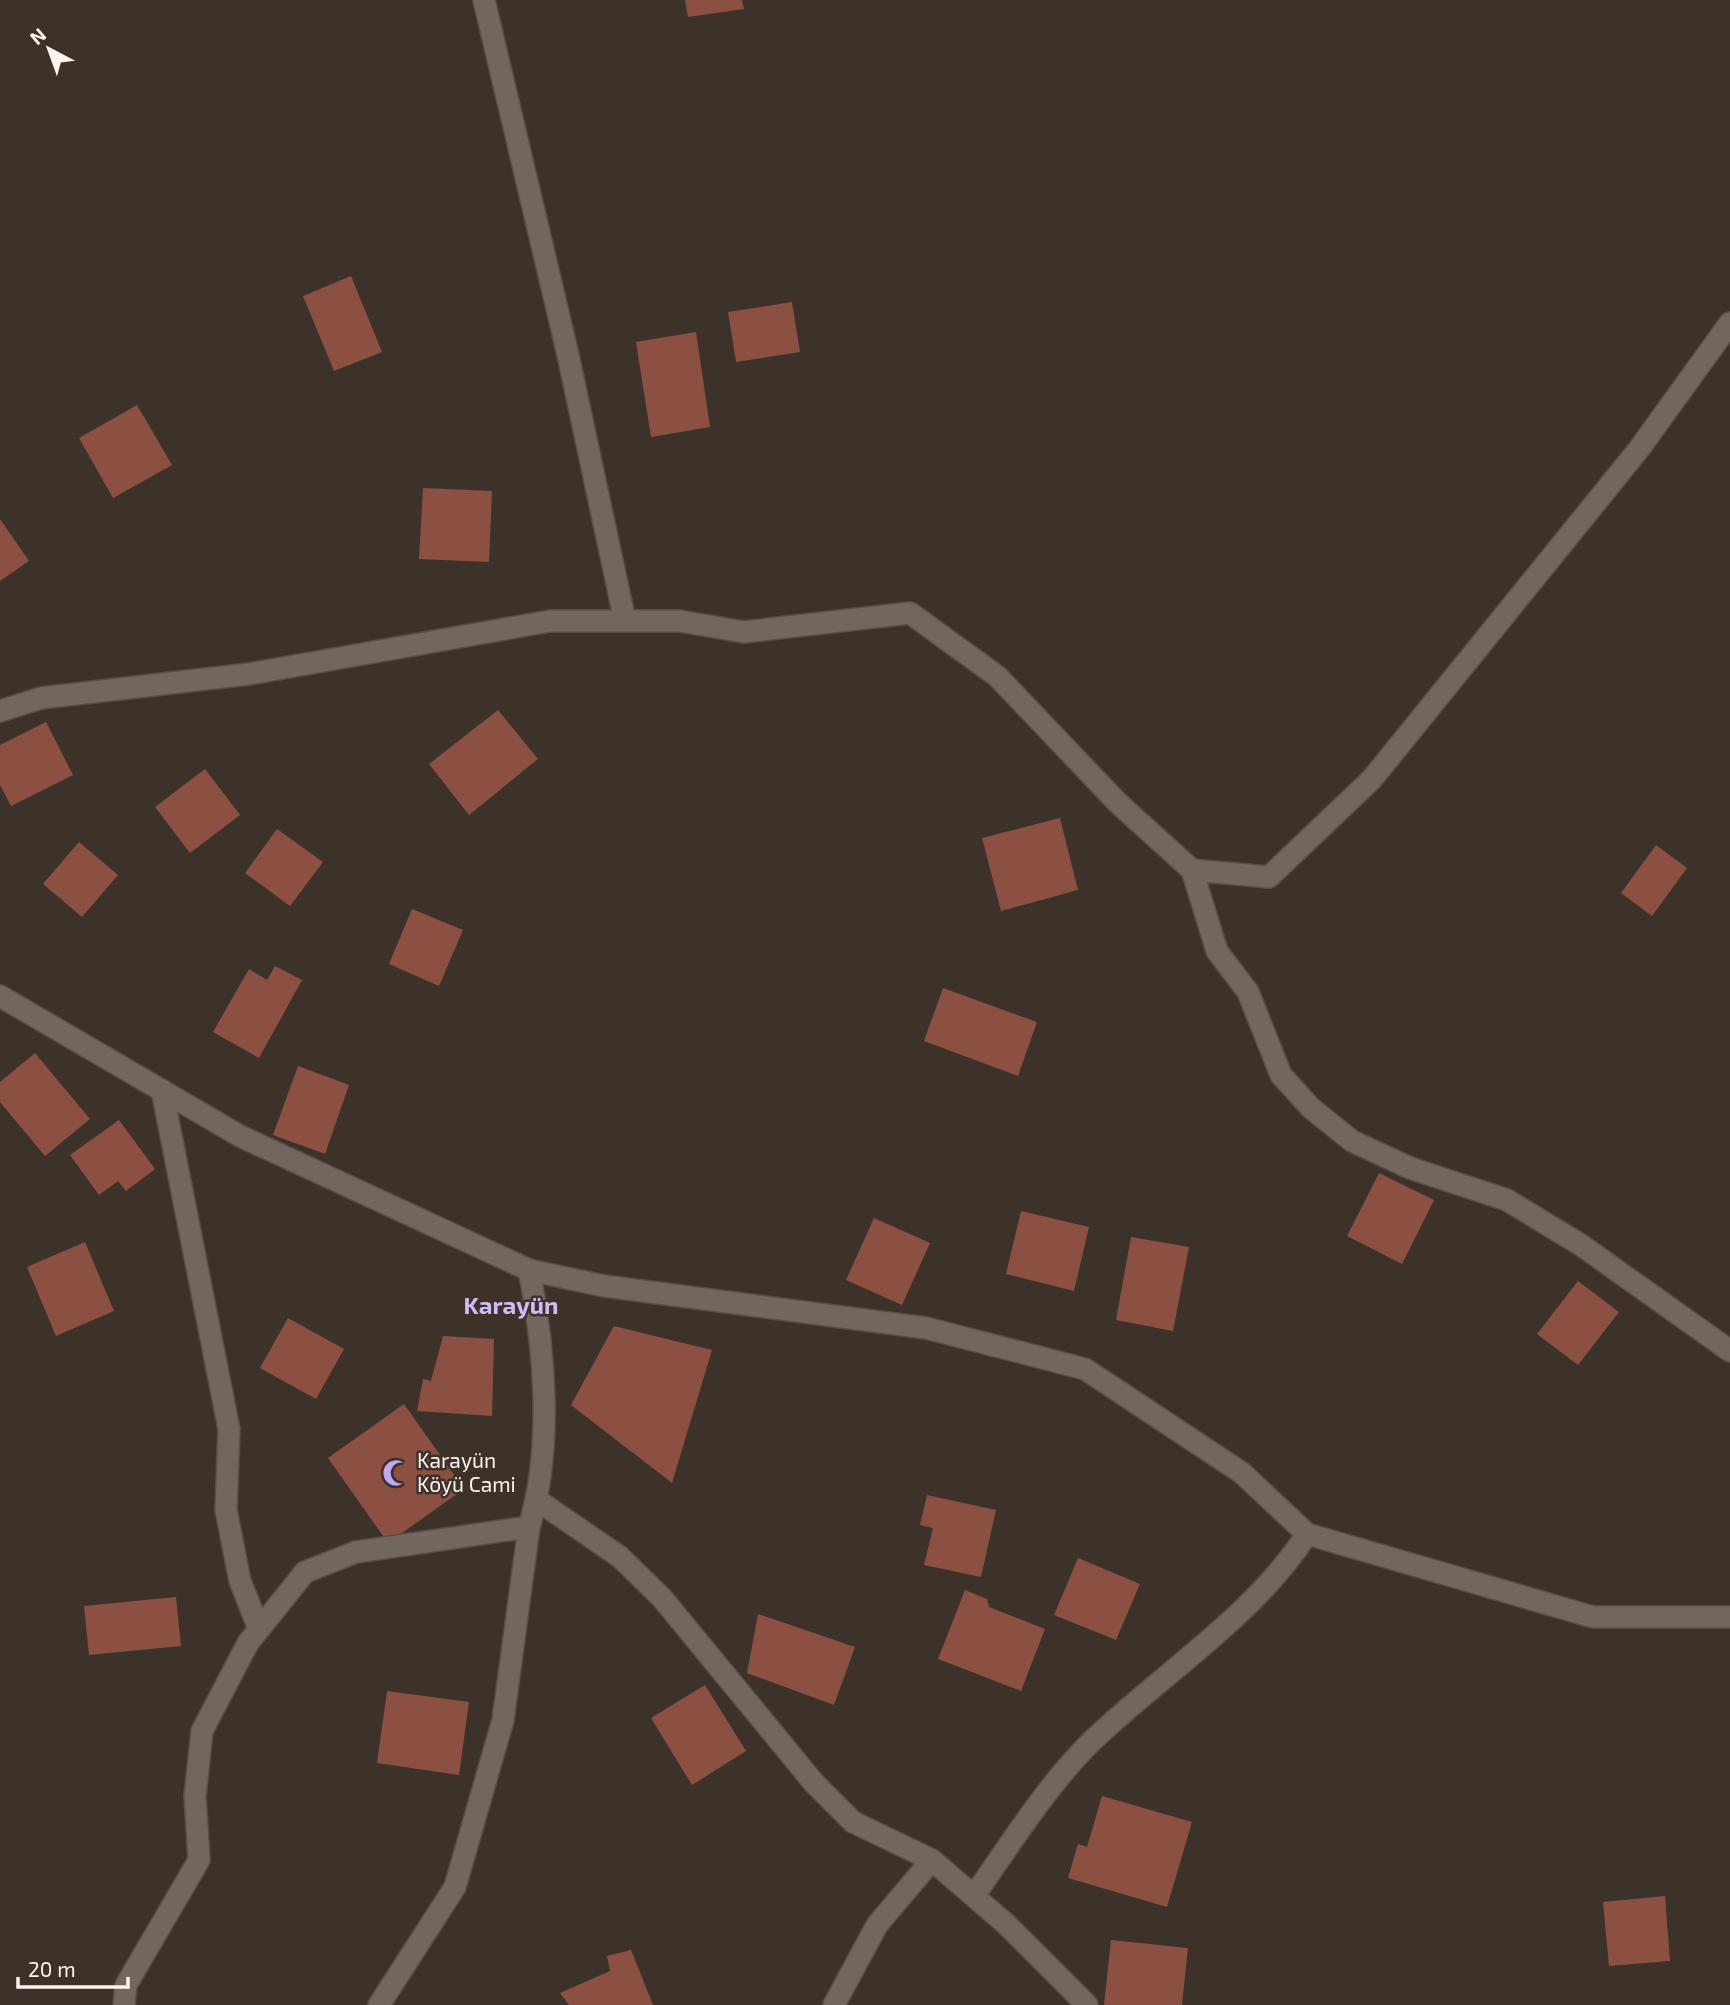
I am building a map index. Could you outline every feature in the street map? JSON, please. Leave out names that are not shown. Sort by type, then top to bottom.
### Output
[{"type":"street","points":[[484,0],[568,355],[625,621]]},
{"type":"street","points":[[1192,870],[1269,877],[1371,779],[1639,449],[1730,323]]},
{"type":"street","points":[[0,711],[41,698],[249,674],[550,621],[680,621],[744,632],[910,613],[997,676],[1118,803],[1192,870],[1217,951],[1248,992],[1280,1075],[1311,1108],[1364,1147],[1409,1168],[1507,1200],[1592,1252],[1730,1351]]},
{"type":"street","points":[[0,996],[240,1136],[529,1269],[604,1286],[926,1328],[1085,1369],[1242,1473],[1307,1534],[1593,1617],[1730,1617]]},
{"type":"street","points":[[162,1090],[229,1429],[226,1510],[240,1581],[260,1629]]},
{"type":"street","points":[[379,2005],[455,1887],[503,1720],[529,1527],[537,1500],[543,1408],[540,1326],[529,1269]]},
{"type":"street","points":[[537,1500],[620,1557],[662,1598],[814,1783],[853,1822],[932,1860],[974,1896],[1087,2005]]},
{"type":"street","points":[[124,2005],[126,1984],[199,1860],[195,1796],[202,1731],[248,1643],[305,1572],[356,1552],[529,1527]]},
{"type":"street","points":[[974,1896],[1033,1812],[1093,1741],[1187,1660],[1289,1561],[1307,1534]]},
{"type":"street","points":[[834,2005],[877,1925],[932,1860]]},
{"type":"building","points":[[685,0],[742,0],[744,9],[688,17]]},
{"type":"building","points":[[351,276],[382,352],[334,371],[303,296]]},
{"type":"building","points":[[792,302],[800,352],[736,362],[728,312]]},
{"type":"building","points":[[696,332],[710,427],[651,437],[636,342]]},
{"type":"building","points":[[137,405],[172,465],[113,498],[79,438]]},
{"type":"building","points":[[423,488],[492,491],[489,562],[419,559]]},
{"type":"building","points":[[0,519],[29,561],[0,581]]},
{"type":"building","points":[[498,710],[538,759],[469,815],[429,764]]},
{"type":"building","points":[[46,722],[73,775],[11,806],[0,785],[0,745]]},
{"type":"building","points":[[205,769],[240,815],[190,853],[155,807]]},
{"type":"building","points":[[1060,818],[1078,890],[1001,911],[982,838]]},
{"type":"building","points":[[277,829],[323,862],[290,906],[245,873]]},
{"type":"building","points":[[79,842],[118,875],[82,917],[43,884]]},
{"type":"building","points":[[1656,845],[1687,868],[1652,916],[1621,893]]},
{"type":"building","points":[[412,909],[463,930],[439,986],[389,964]]},
{"type":"building","points":[[275,966],[302,980],[259,1058],[213,1032],[249,969],[267,980]]},
{"type":"building","points":[[943,988],[1037,1022],[1018,1076],[924,1041]]},
{"type":"building","points":[[35,1053],[90,1119],[45,1156],[0,1102],[0,1082]]},
{"type":"building","points":[[298,1066],[349,1085],[325,1154],[273,1135]]},
{"type":"building","points":[[119,1120],[155,1169],[126,1191],[118,1181],[99,1195],[70,1155]]},
{"type":"building","points":[[1379,1173],[1434,1200],[1402,1264],[1347,1236]]},
{"type":"building","points":[[1021,1211],[1089,1227],[1074,1291],[1006,1274]]},
{"type":"building","points":[[874,1218],[930,1243],[902,1305],[846,1280]]},
{"type":"building","points":[[1131,1237],[1189,1247],[1173,1331],[1116,1320]]},
{"type":"building","points":[[85,1242],[114,1311],[56,1336],[27,1267]]},
{"type":"building","points":[[1578,1281],[1619,1312],[1578,1365],[1537,1334]]},
{"type":"building","points":[[288,1318],[344,1349],[316,1399],[260,1368]]},
{"type":"building","points":[[614,1326],[712,1350],[672,1483],[571,1405]]},
{"type":"building","points":[[443,1336],[494,1339],[492,1416],[417,1411],[423,1379],[431,1381]]},
{"type":"building","name":"Karayün Köyü Cami","points":[[404,1404],[464,1489],[388,1543],[328,1458]]},
{"type":"building","points":[[927,1495],[996,1510],[981,1577],[924,1565],[933,1528],[920,1525]]},
{"type":"building","points":[[1078,1558],[1140,1584],[1116,1640],[1054,1615]]},
{"type":"building","points":[[965,1590],[987,1599],[989,1607],[1045,1629],[1021,1691],[938,1659]]},
{"type":"building","points":[[176,1597],[181,1646],[89,1655],[84,1606]]},
{"type":"building","points":[[758,1614],[855,1647],[834,1705],[747,1673]]},
{"type":"building","points":[[705,1685],[746,1751],[692,1785],[651,1718]]},
{"type":"building","points":[[387,1691],[469,1702],[459,1775],[377,1763]]},
{"type":"building","points":[[1102,1796],[1192,1822],[1167,1907],[1068,1878],[1078,1844],[1087,1847]]},
{"type":"building","points":[[1665,1896],[1670,1961],[1609,1966],[1603,1902]]},
{"type":"building","points":[[1111,1940],[1188,1948],[1182,2005],[1104,2005]]},
{"type":"building","points":[[631,1950],[653,2005],[569,2005],[560,1993],[610,1971],[607,1956]]},
{"type":"place","name":"Karayün Köyü Cami","points":[[396,1473]]},
{"type":"district","name":"Karayün","points":[[511,1306]]}]
